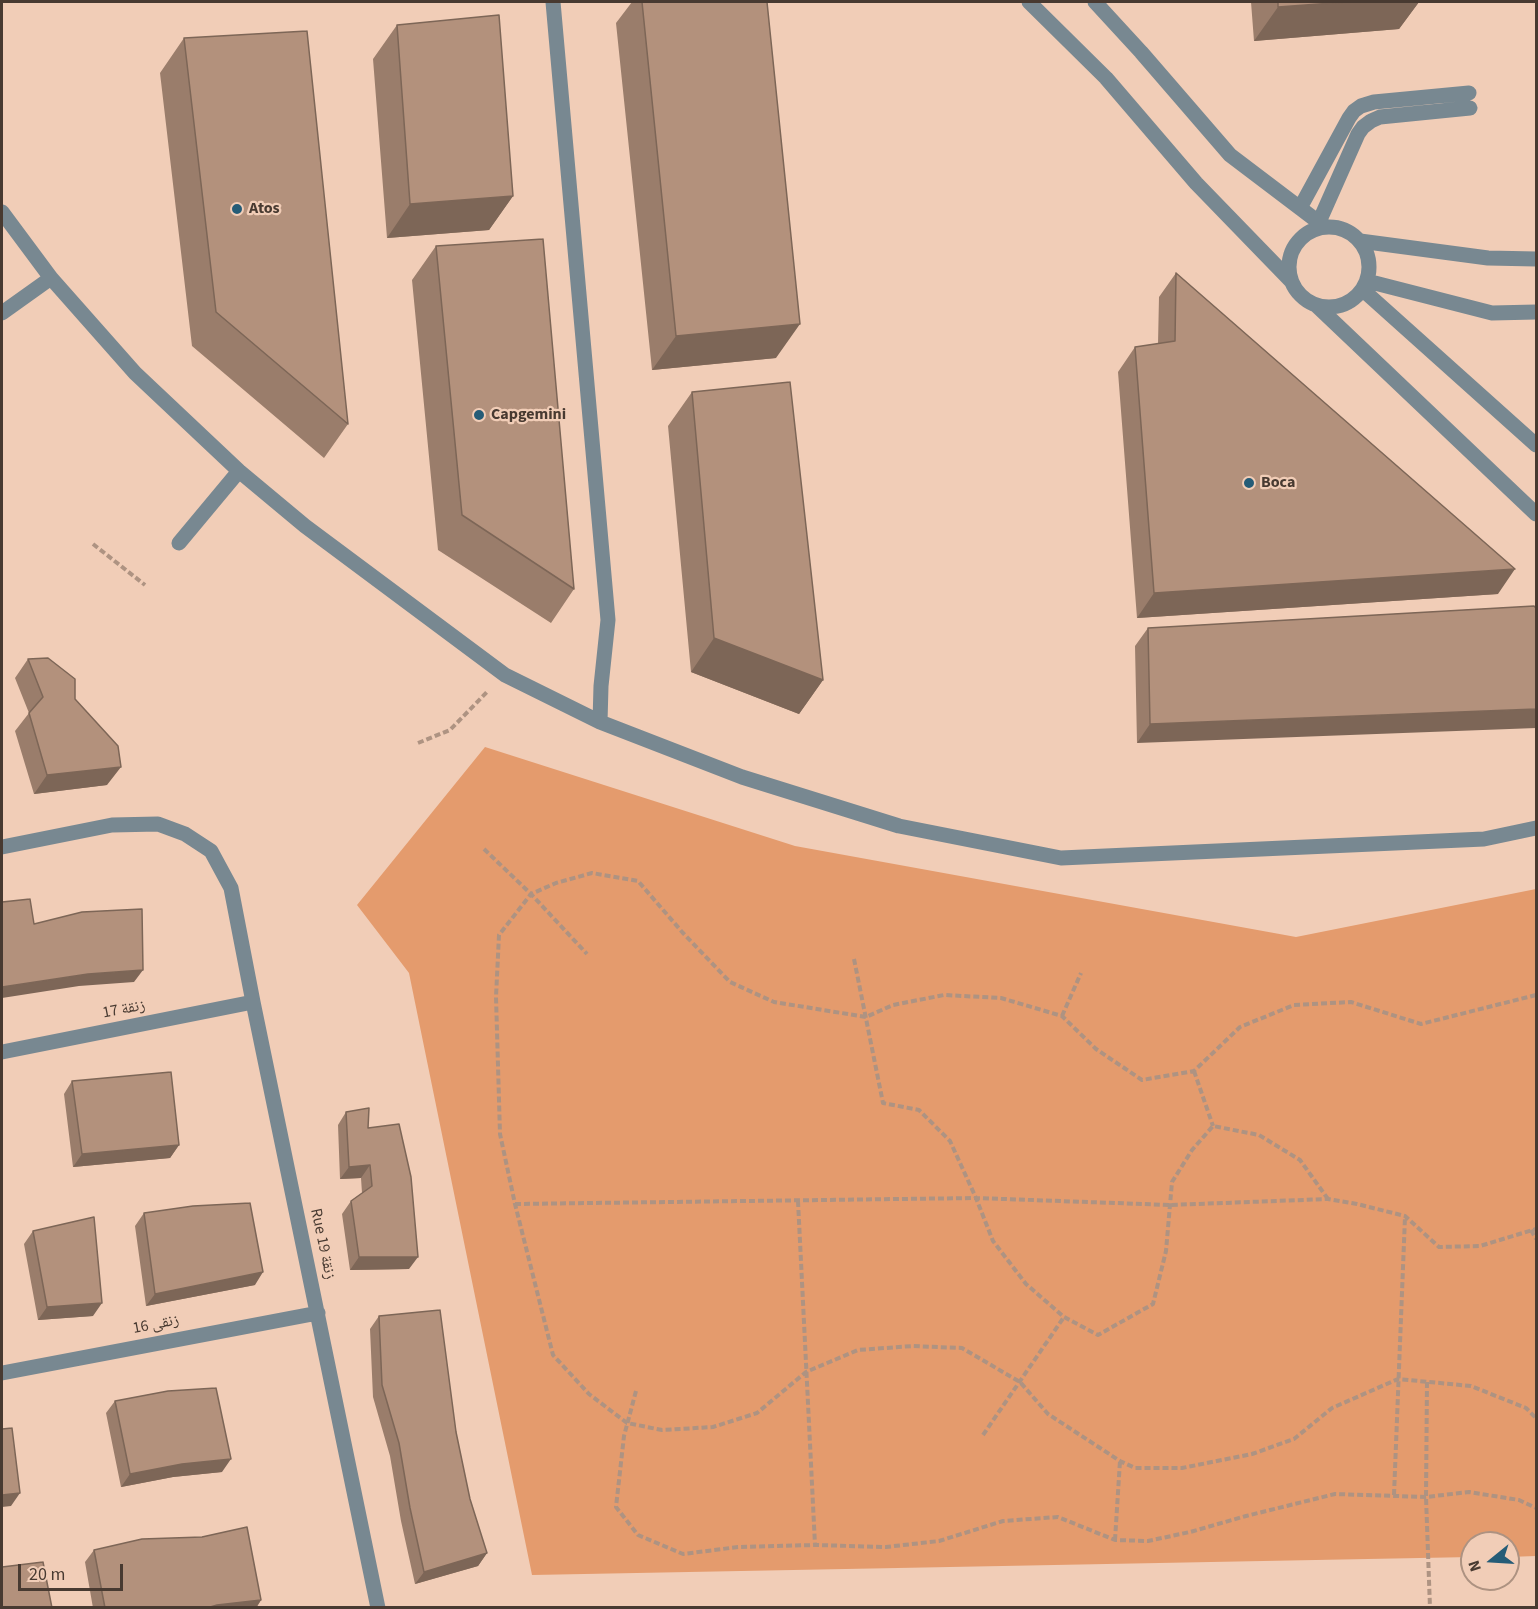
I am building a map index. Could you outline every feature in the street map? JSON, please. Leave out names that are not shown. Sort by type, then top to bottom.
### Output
[{"type":"street","points":[[553,2],[608,620],[601,686],[600,723]]},
{"type":"street","points":[[1029,2],[1106,78],[1196,183],[1292,282],[1298,292],[1306,300],[1316,305],[1536,514]]},
{"type":"street","points":[[1095,2],[1149,60],[1230,155],[1322,224],[1350,232],[1360,241],[1369,260],[1365,285],[1353,299],[1342,305],[1329,307],[1316,305]]},
{"type":"street","points":[[1292,282],[1290,270],[1295,246],[1303,236],[1322,224],[1358,134],[1371,121],[1380,117],[1470,101],[1374,102],[1361,106],[1349,118],[1300,208]]},
{"type":"street","points":[[2,212],[51,278],[135,373],[239,471],[305,526],[505,675],[600,723],[742,777],[899,826],[1061,858],[1484,839],[1536,828]]},
{"type":"street","points":[[1360,241],[1488,258],[1536,259]]},
{"type":"street","points":[[2,313],[51,278]]},
{"type":"street","points":[[1365,285],[1492,313],[1536,312]]},
{"type":"street","points":[[1365,285],[1536,445]]},
{"type":"street","points":[[179,543],[239,471]]},
{"type":"street","name":"Rue 19 زنقة","points":[[2,847],[112,825],[158,824],[185,834],[211,851],[231,888],[378,1608]]},
{"type":"street","name":"زنقة 17","points":[[2,1052],[253,1002]]},
{"type":"street","name":"زنقى 16","points":[[2,1373],[318,1313]]},
{"type":"path","points":[[93,544],[145,585]]},
{"type":"path","points":[[417,743],[450,730],[505,675]]},
{"type":"path","points":[[484,849],[531,894],[587,954]]},
{"type":"path","points":[[1536,995],[1421,1024],[1352,1002],[1294,1005],[1240,1027],[1194,1071],[1142,1080],[1096,1049],[1062,1016],[1002,998],[944,995],[893,1005],[866,1017],[774,1002],[730,982],[638,881],[592,873],[556,883],[531,894],[499,935],[496,997],[500,1134],[553,1355],[589,1394],[627,1423],[662,1430],[713,1427],[757,1413],[806,1372],[858,1350],[913,1346],[962,1348],[1020,1382],[1048,1414],[1120,1461],[1135,1468],[1182,1468],[1252,1454],[1294,1439],[1332,1408],[1398,1379],[1471,1386],[1526,1408],[1536,1418]]},
{"type":"path","points":[[854,959],[883,1103],[920,1110],[950,1141],[993,1241],[1026,1284],[1064,1317],[1098,1335],[1153,1304],[1166,1251],[1172,1182],[1192,1150],[1213,1126]]},
{"type":"path","points":[[1062,1016],[1082,973]]},
{"type":"path","points":[[1194,1071],[1213,1126]]},
{"type":"path","points":[[1213,1126],[1259,1135],[1300,1160],[1328,1200]]},
{"type":"path","points":[[515,1204],[976,1198],[1170,1205],[1328,1200],[1357,1204],[1405,1216],[1439,1247],[1480,1246],[1536,1228]]},
{"type":"path","points":[[798,1201],[815,1545]]},
{"type":"path","points":[[1394,1495],[1405,1216]]},
{"type":"path","points":[[1531,1230],[1536,1239]]},
{"type":"path","points":[[983,1435],[1064,1317]]},
{"type":"path","points":[[1427,1382],[1426,1497],[1430,1608]]},
{"type":"path","points":[[636,1391],[624,1436],[616,1507],[638,1535],[683,1554],[738,1546],[886,1547],[939,1541],[1003,1521],[1058,1517],[1115,1540],[1148,1541],[1335,1494],[1426,1497],[1469,1492],[1520,1500],[1536,1508]]},
{"type":"path","points":[[1115,1540],[1120,1461]]},
{"type":"shaded area","points":[[485,747],[795,846],[1296,937],[1536,889],[1536,1556],[1520,1557],[1520,1531],[1460,1531],[1460,1557],[532,1575],[409,973],[357,905]]},
{"type":"building","points":[[642,2],[767,2],[800,324],[676,336]]},
{"type":"building","points":[[1278,2],[1346,2],[1278,7]]},
{"type":"building","points":[[499,15],[513,196],[410,204],[397,25]]},
{"type":"building","name":"Atos","points":[[307,31],[348,424],[216,312],[184,38]]},
{"type":"building","name":"Capgemini","points":[[543,239],[574,589],[462,515],[436,246]]},
{"type":"building","name":"Boca","points":[[1176,273],[1515,569],[1154,593],[1135,347],[1175,341]]},
{"type":"building","points":[[790,382],[823,680],[714,638],[692,392]]},
{"type":"building","points":[[1534,606],[1536,608],[1536,709],[1150,724],[1148,628]]},
{"type":"building","points":[[48,658],[75,679],[75,699],[118,746],[121,767],[47,775],[29,713],[43,697],[28,659]]},
{"type":"building","points":[[30,899],[34,924],[82,912],[142,909],[143,970],[88,974],[2,987],[2,902]]},
{"type":"building","points":[[171,1072],[179,1145],[82,1154],[72,1081]]},
{"type":"building","points":[[369,1108],[368,1128],[399,1124],[411,1177],[418,1257],[359,1257],[351,1201],[372,1186],[370,1165],[349,1167],[346,1112]]},
{"type":"building","points":[[250,1203],[263,1272],[155,1294],[144,1213],[193,1206]]},
{"type":"building","points":[[94,1217],[102,1303],[47,1307],[33,1231]]},
{"type":"building","points":[[440,1310],[456,1432],[470,1499],[487,1553],[424,1572],[399,1443],[382,1385],[379,1316]]},
{"type":"building","points":[[216,1388],[231,1459],[182,1464],[130,1474],[115,1401],[168,1391]]},
{"type":"building","points":[[12,1428],[20,1493],[2,1495],[2,1429]]},
{"type":"building","points":[[247,1527],[261,1600],[207,1608],[105,1608],[94,1550],[142,1539],[202,1537]]},
{"type":"building","points":[[43,1562],[52,1608],[2,1608],[2,1567]]},
{"type":"place","name":"Atos","points":[[237,209]]},
{"type":"place","name":"Capgemini","points":[[479,415]]},
{"type":"place","name":"Boca","points":[[1249,483]]}]
